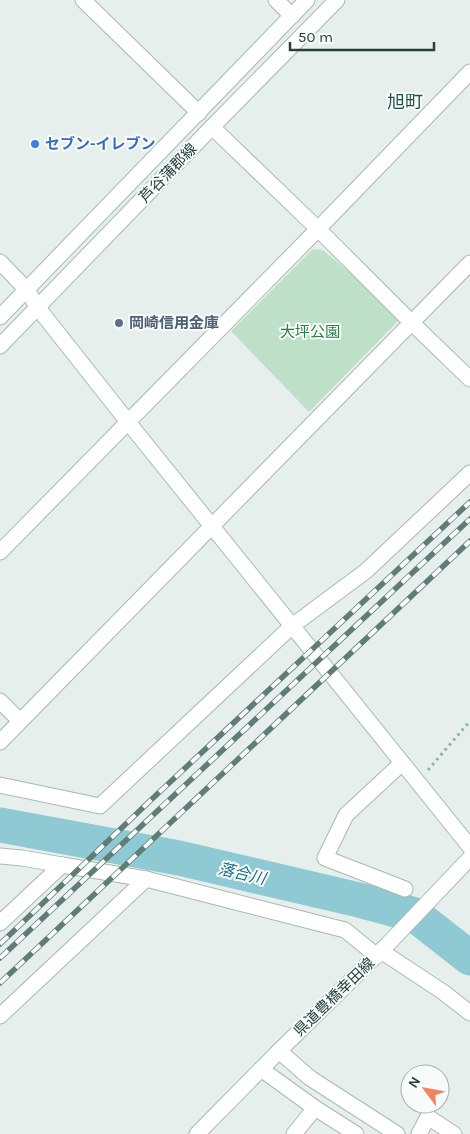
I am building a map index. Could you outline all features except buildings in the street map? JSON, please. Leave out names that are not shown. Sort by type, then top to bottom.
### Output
[{"type":"street","points":[[83,0],[199,113]]},
{"type":"street","points":[[276,0],[292,16]]},
{"type":"street","name":"芦谷蒲郡線","points":[[0,316],[307,0]]},
{"type":"street","name":"芦谷蒲郡線","points":[[0,346],[337,0]]},
{"type":"street","points":[[0,552],[470,72]]},
{"type":"street","points":[[212,127],[470,379]]},
{"type":"street","points":[[0,262],[26,290],[38,308],[128,422],[470,847]]},
{"type":"street","points":[[0,742],[470,263]]},
{"type":"street","points":[[0,785],[100,806],[292,626],[366,572],[470,473]]},
{"type":"street","points":[[0,701],[20,721]]},
{"type":"street","points":[[402,763],[346,815],[326,858],[405,889]]},
{"type":"street","points":[[0,856],[146,879],[345,930],[382,950],[470,1013]]},
{"type":"street","name":"県道豊橋幸田線","points":[[197,1134],[382,950],[470,858]]},
{"type":"street","points":[[0,922],[62,865]]},
{"type":"street","points":[[0,1016],[146,879]]},
{"type":"street","points":[[279,1051],[310,1078],[397,1134]]},
{"type":"street","points":[[261,1069],[315,1108],[356,1134]]},
{"type":"street","points":[[301,1132],[315,1108]]},
{"type":"street","points":[[419,1134],[428,1117],[454,1134]]},
{"type":"path","points":[[417,782],[470,721]]},
{"type":"green space","name":"大坪公園","points":[[313,249],[323,250],[402,317],[309,412],[231,331]]},
{"type":"waterway","name":"落合川","points":[[0,825],[179,858],[415,915],[470,958]]},
{"type":"railway","points":[[0,944],[470,502]]},
{"type":"railway","points":[[0,958],[470,519]]},
{"type":"railway","points":[[0,983],[470,541]]},
{"type":"place","name":"セブン-イレブン","points":[[35,144]]},
{"type":"place","name":"岡崎信用金庫","points":[[119,323]]},
{"type":"district","name":"旭町","points":[[405,102]]}]
